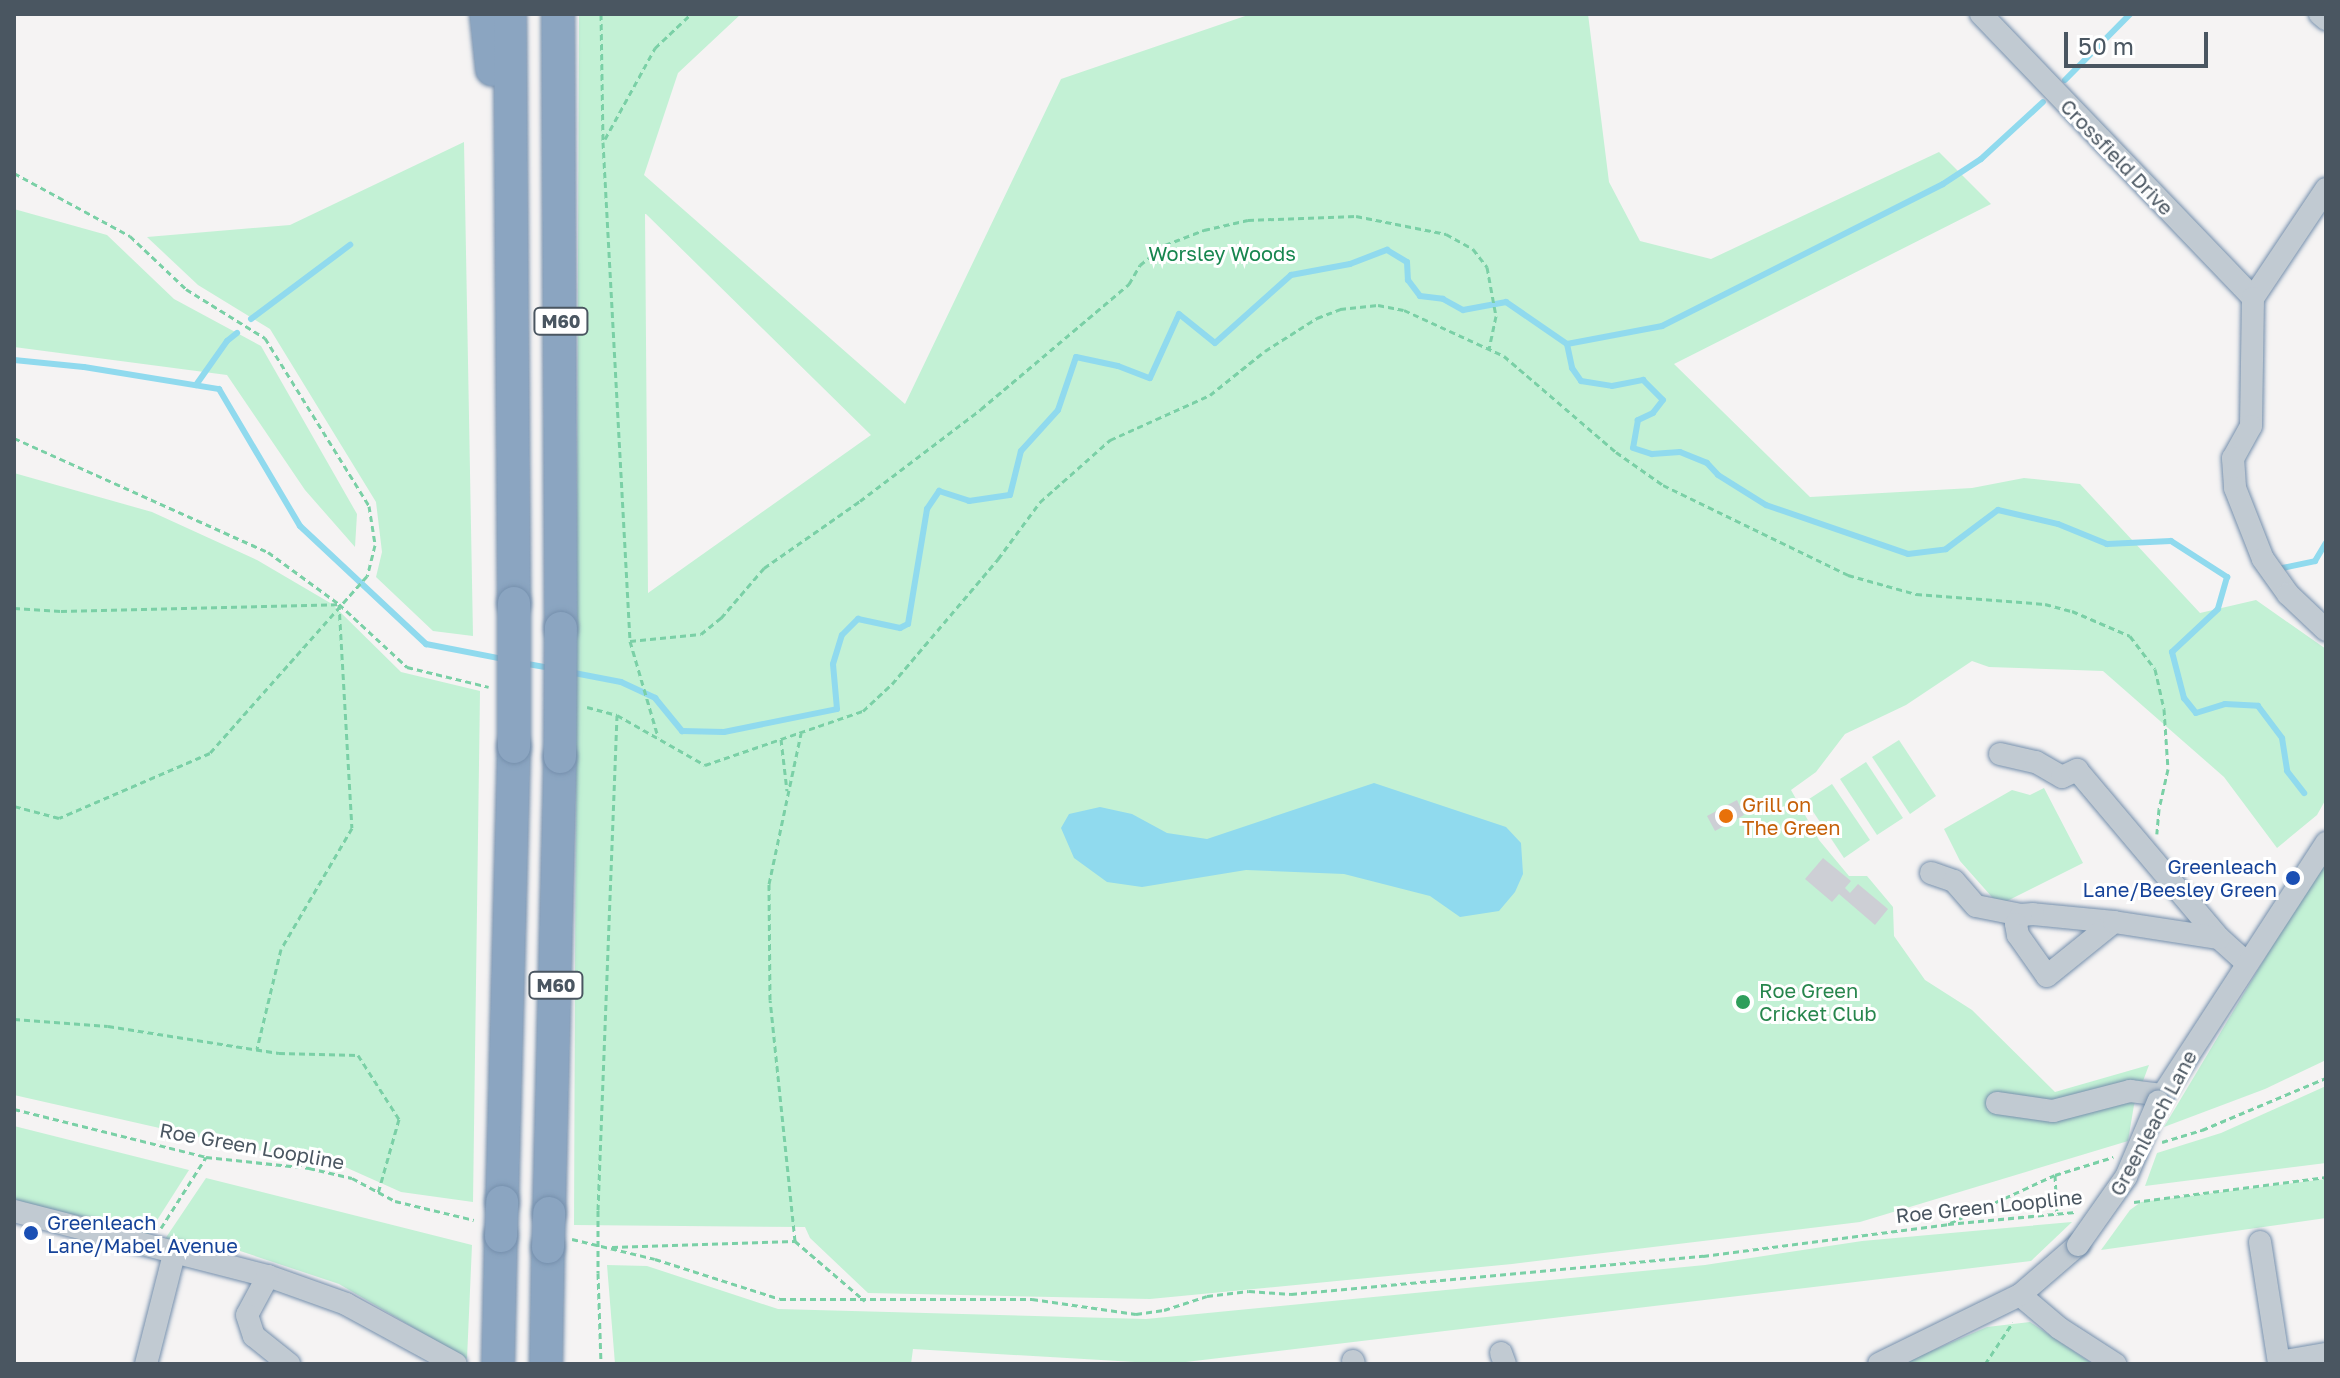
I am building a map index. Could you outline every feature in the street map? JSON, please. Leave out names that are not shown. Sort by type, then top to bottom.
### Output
[{"type":"highway","name":"M60","points":[[486,14],[514,216]]},
{"type":"highway","name":"M60","points":[[498,1364],[514,747],[514,216],[510,14]]},
{"type":"highway","name":"M60","points":[[546,1364],[560,757],[558,14]]},
{"type":"street","name":"Crossfield Drive","points":[[1981,14],[2253,298]]},
{"type":"street","points":[[2320,14],[2326,19]]},
{"type":"street","points":[[2326,189],[2277,257],[2253,298],[2251,426],[2233,458],[2235,488],[2263,559],[2288,594],[2326,630]]},
{"type":"street","points":[[2000,754],[2036,762],[2062,777],[2077,770],[2219,938],[2246,962]]},
{"type":"street","name":"Greenleach Lane","points":[[1879,1364],[2020,1295],[2078,1245],[2126,1177],[2160,1099],[2326,843]]},
{"type":"street","points":[[1931,873],[1959,885],[1966,899],[1976,906],[2021,915],[2114,922],[2219,938]]},
{"type":"street","points":[[2021,915],[2016,924],[2018,935],[2047,976],[2114,922]]},
{"type":"street","points":[[1997,1103],[2053,1111],[2130,1091],[2160,1099]]},
{"type":"street","points":[[14,1211],[268,1276],[346,1304],[456,1364]]},
{"type":"street","points":[[2260,1242],[2279,1363],[2326,1354]]},
{"type":"street","points":[[146,1364],[174,1254]]},
{"type":"street","points":[[268,1276],[247,1315],[254,1336],[289,1364]]},
{"type":"street","points":[[2020,1295],[2059,1328],[2115,1364]]},
{"type":"path","points":[[601,14],[603,142],[630,641],[658,738]]},
{"type":"path","points":[[603,142],[655,48],[691,14]]},
{"type":"path","points":[[14,173],[130,236],[186,289],[265,338],[369,506],[375,545],[367,576],[210,753],[59,818],[14,806]]},
{"type":"path","points":[[630,641],[701,634],[721,618],[764,568],[860,501],[981,409],[1129,284],[1140,265],[1165,245],[1248,220],[1356,216],[1411,225],[1463,242],[1482,258],[1491,279],[1495,303],[1495,328],[1489,348]]},
{"type":"path","points":[[592,708],[617,715],[705,765],[863,711],[998,559],[1040,502],[1110,440],[1210,395],[1298,328],[1340,309],[1378,305],[1404,310],[1489,348],[1526,373],[1616,452],[1663,485],[1824,565],[1916,594],[2045,604],[2072,611],[2130,636],[2155,669],[2167,741],[2168,769],[2159,809],[2156,864]]},
{"type":"path","points":[[14,438],[248,541],[339,604],[407,667],[493,688]]},
{"type":"path","points":[[14,608],[61,611],[339,604]]},
{"type":"path","points":[[257,1049],[281,949],[352,828],[339,604]]},
{"type":"path","points":[[601,1364],[598,1210],[617,715]]},
{"type":"path","points":[[801,732],[769,884],[770,1000],[795,1241],[866,1301]]},
{"type":"path","points":[[781,739],[788,795]]},
{"type":"path","points":[[14,1019],[108,1026],[257,1049],[358,1055],[399,1119],[378,1193]]},
{"type":"path","name":"Roe Green Loopline","points":[[14,1109],[206,1157],[309,1168],[352,1178],[378,1193],[434,1212]]},
{"type":"path","points":[[149,1247],[206,1157]]},
{"type":"path","points":[[2055,1175],[2057,1215]]},
{"type":"path","points":[[2134,1202],[2326,1177]]},
{"type":"path","name":"Roe Green Loopline","points":[[795,1241],[608,1247],[780,1299],[1032,1299],[1136,1314],[1164,1310],[1207,1296],[1249,1291],[1291,1294],[1703,1256],[1948,1224],[2088,1210]]},
{"type":"path","points":[[1985,1364],[2011,1328],[2020,1295]]},
{"type":"green space","name":"Worsley Woods","points":[[579,14],[741,14],[678,73],[644,175],[905,404],[1061,79],[1251,14],[1588,14],[1609,182],[1640,241],[1711,259],[1939,152],[1991,204],[1674,364],[1810,497],[1972,488],[2024,478],[2080,484],[2200,613],[2256,600],[2326,649],[2326,799],[2317,815],[2277,848],[2224,777],[2103,671],[1989,667],[1972,661],[1906,705],[1845,734],[1816,772],[1791,790],[1819,840],[1849,876],[1867,876],[1893,907],[1894,936],[1925,980],[1972,1010],[2055,1092],[2149,1065],[2134,1105],[2128,1141],[1860,1222],[1512,1264],[1150,1299],[868,1293],[810,1238],[805,1227],[574,1225]],"holes":[[[645,214],[646,214],[871,435],[648,593]]]},
{"type":"green space","points":[[464,142],[473,636],[433,631],[376,577],[382,552],[376,502],[270,329],[198,285],[147,237],[290,225]]},
{"type":"green space","points":[[14,209],[107,235],[174,299],[261,346],[357,514],[355,547],[305,490],[227,375],[14,347]]},
{"type":"green space","points":[[14,473],[152,512],[257,560],[332,604],[401,672],[480,691],[473,1202],[401,1192],[345,1167],[14,1095]]},
{"type":"green space","points":[[1899,740],[1936,796],[1910,814],[1872,757]]},
{"type":"green space","points":[[1866,762],[1903,818],[1877,835],[1840,779]]},
{"type":"green space","points":[[1832,784],[1870,840],[1844,858],[1806,801]]},
{"type":"green space","points":[[2044,788],[2083,863],[1999,905],[1960,861],[1944,829],[2012,790],[2030,795]]},
{"type":"green space","points":[[2326,856],[2326,1060],[2265,1089],[2164,1127]]},
{"type":"green space","points":[[2326,1086],[2326,1163],[2145,1186],[2157,1153],[2221,1133]]},
{"type":"green space","points":[[14,1126],[189,1170],[147,1236],[14,1200]]},
{"type":"green space","points":[[206,1178],[472,1245],[467,1359],[339,1284],[225,1246],[165,1239]]},
{"type":"green space","points":[[2326,1179],[2326,1218],[2101,1250],[2130,1210],[2141,1202]]},
{"type":"green space","points":[[2072,1222],[2031,1261],[1169,1364],[913,1349],[911,1364],[615,1364],[607,1265],[647,1266],[778,1309],[1146,1319],[1705,1265],[1862,1241]]},
{"type":"green space","points":[[2030,1322],[2093,1364],[1901,1364],[1987,1327]]},
{"type":"water","points":[[1374,783],[1506,827],[1521,843],[1523,874],[1515,892],[1499,911],[1460,917],[1430,896],[1344,874],[1246,870],[1142,887],[1107,882],[1074,858],[1061,828],[1069,814],[1100,807],[1132,814],[1167,833],[1207,839]]},
{"type":"building","name":"Grill on The Green","points":[[1737,800],[1744,815],[1715,831],[1707,816]]},
{"type":"building","points":[[1823,858],[1851,881],[1845,888],[1850,893],[1858,884],[1888,909],[1875,925],[1839,894],[1832,902],[1805,879]]},
{"type":"waterway","points":[[2065,80],[2130,14]]},
{"type":"waterway","points":[[1567,344],[1662,326],[1943,184],[1981,159],[2043,102]]},
{"type":"waterway","points":[[251,319],[350,245]]},
{"type":"waterway","points":[[569,672],[621,682],[655,698],[682,731],[724,732],[837,709],[833,664],[842,635],[858,619],[900,628],[908,624],[927,509],[939,491],[969,501],[1010,495],[1021,451],[1058,410],[1076,357],[1118,366],[1150,378],[1179,314],[1215,343],[1291,275],[1350,264],[1387,250],[1407,262],[1408,280],[1420,296],[1443,299],[1463,310],[1506,302],[1567,344],[1572,368],[1581,381],[1612,386],[1643,380],[1663,400],[1653,413],[1638,420],[1633,448],[1652,454],[1680,452],[1707,463],[1718,475],[1766,505],[1908,554],[1946,549],[1998,510],[2058,524],[2107,544],[2171,541],[2227,577],[2218,609],[2172,652],[2184,698],[2196,713],[2225,704],[2258,706],[2282,738],[2287,771],[2304,793]]},
{"type":"waterway","points":[[196,385],[227,341],[237,333]]},
{"type":"waterway","points":[[14,360],[84,367],[219,389],[300,526],[426,644],[503,659]]},
{"type":"waterway","points":[[2278,569],[2315,561],[2326,543]]},
{"type":"waterway","points":[[522,663],[550,668]]},
{"type":"place","name":"Grill on The Green","points":[[1726,816]]},
{"type":"place","name":"Greenleach Lane/Beesley Green","points":[[2293,878]]},
{"type":"place","name":"Roe Green Cricket Club","points":[[1743,1002]]},
{"type":"place","name":"Greenleach Lane/Mabel Avenue","points":[[31,1233]]}]
